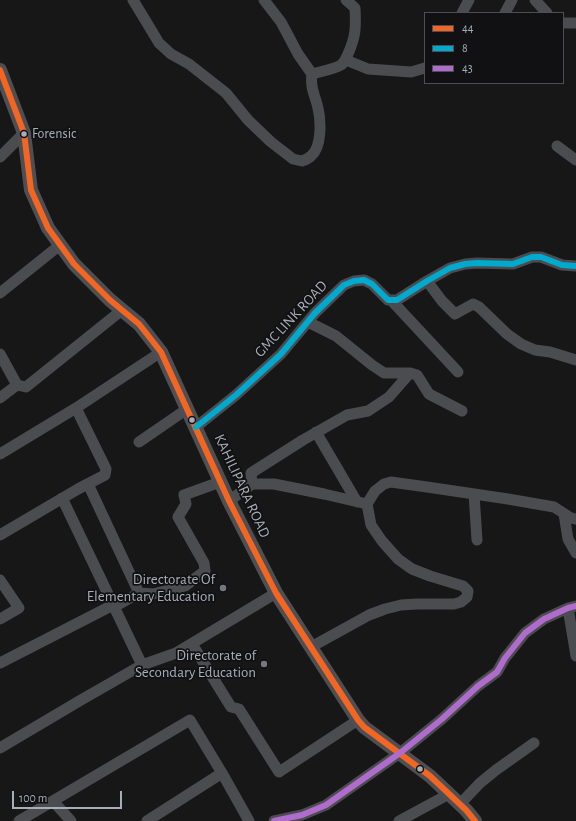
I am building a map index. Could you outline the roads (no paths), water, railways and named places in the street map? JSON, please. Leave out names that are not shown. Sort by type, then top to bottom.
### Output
[{"type":"main road","name":"KAHILIPARA ROAD","points":[[0,70],[24,133],[31,190],[48,228],[74,264],[110,300],[139,324],[161,352],[229,501],[276,593],[310,647],[364,727],[430,776],[476,821]]},
{"type":"street","points":[[133,0],[159,44],[171,54],[189,64],[226,92],[248,120],[271,142],[293,159],[302,161],[311,156],[318,146],[320,131],[318,108],[310,82],[312,74],[298,54],[281,22],[264,0]]},
{"type":"street","points":[[312,74],[326,71],[341,65],[346,60],[353,44],[356,30],[355,8],[346,0]]},
{"type":"street","points":[[463,12],[469,0]]},
{"type":"street","points":[[506,12],[512,0]]},
{"type":"street","points":[[535,0],[546,12]]},
{"type":"street","points":[[564,23],[576,23]]},
{"type":"street","points":[[346,60],[368,68],[411,72],[424,68]]},
{"type":"street","points":[[0,157],[24,133]]},
{"type":"street","points":[[557,146],[576,160]]},
{"type":"street","points":[[0,293],[60,245]]},
{"type":"street","points":[[391,300],[397,300],[450,268],[465,264],[513,264],[532,257],[542,257],[562,265],[576,266]]},
{"type":"street","name":"GMC LINK ROAD","points":[[196,427],[236,395],[281,354],[315,313],[344,284],[354,281],[364,280],[372,284],[388,300],[391,300],[458,372]]},
{"type":"street","points":[[427,281],[442,301],[455,314],[473,304],[479,306],[507,334],[521,344],[535,350],[550,352],[576,360]]},
{"type":"street","points":[[0,398],[22,386],[122,310]]},
{"type":"street","points":[[308,322],[336,336],[384,373],[410,373],[417,375],[429,394],[462,412]]},
{"type":"street","points":[[0,454],[76,408],[161,352]]},
{"type":"street","points":[[0,354],[22,386]]},
{"type":"street","points":[[252,484],[251,473],[316,432],[347,415],[368,411],[389,397],[410,373]]},
{"type":"street","points":[[0,535],[62,498],[105,476],[106,469],[76,408]]},
{"type":"street","points":[[139,442],[187,410]]},
{"type":"street","points":[[310,647],[368,615],[401,605],[454,604],[461,602],[467,597],[468,590],[463,586],[412,569],[398,558],[382,541],[371,525],[362,503],[316,432]]},
{"type":"street","points":[[0,663],[139,593],[152,594],[185,586],[205,571],[204,563],[178,517],[186,504],[184,496],[220,482]]},
{"type":"street","points":[[362,503],[384,484],[391,482],[554,507],[571,518],[576,519]]},
{"type":"street","points":[[88,484],[139,593]]},
{"type":"street","points":[[229,501],[252,484],[274,484],[362,503]]},
{"type":"street","points":[[474,494],[477,540]]},
{"type":"street","points":[[62,498],[142,665]]},
{"type":"street","points":[[564,514],[568,539],[576,553]]},
{"type":"street","points":[[0,580],[19,608],[0,619]]},
{"type":"street","points":[[0,748],[142,665],[176,653],[276,593]]},
{"type":"street","points":[[274,821],[302,815],[326,805],[400,753],[442,719],[478,686],[497,672],[505,658],[525,633],[544,619],[572,607],[576,656]]},
{"type":"street","points":[[192,644],[232,707],[239,709],[279,772],[358,720]]},
{"type":"street","points":[[20,821],[190,720],[249,821]]},
{"type":"street","points":[[460,804],[496,770],[534,742]]},
{"type":"street","points":[[147,821],[222,773]]},
{"type":"street","points":[[398,821],[449,794]]},
{"type":"street","points":[[53,801],[71,821]]},
{"type":"place","name":"Forensic","points":[[24,134]]},
{"type":"place","name":"Directorate Of Elementary Education","points":[[223,588]]},
{"type":"place","name":"Directorate of Secondary Education","points":[[264,664]]}]
